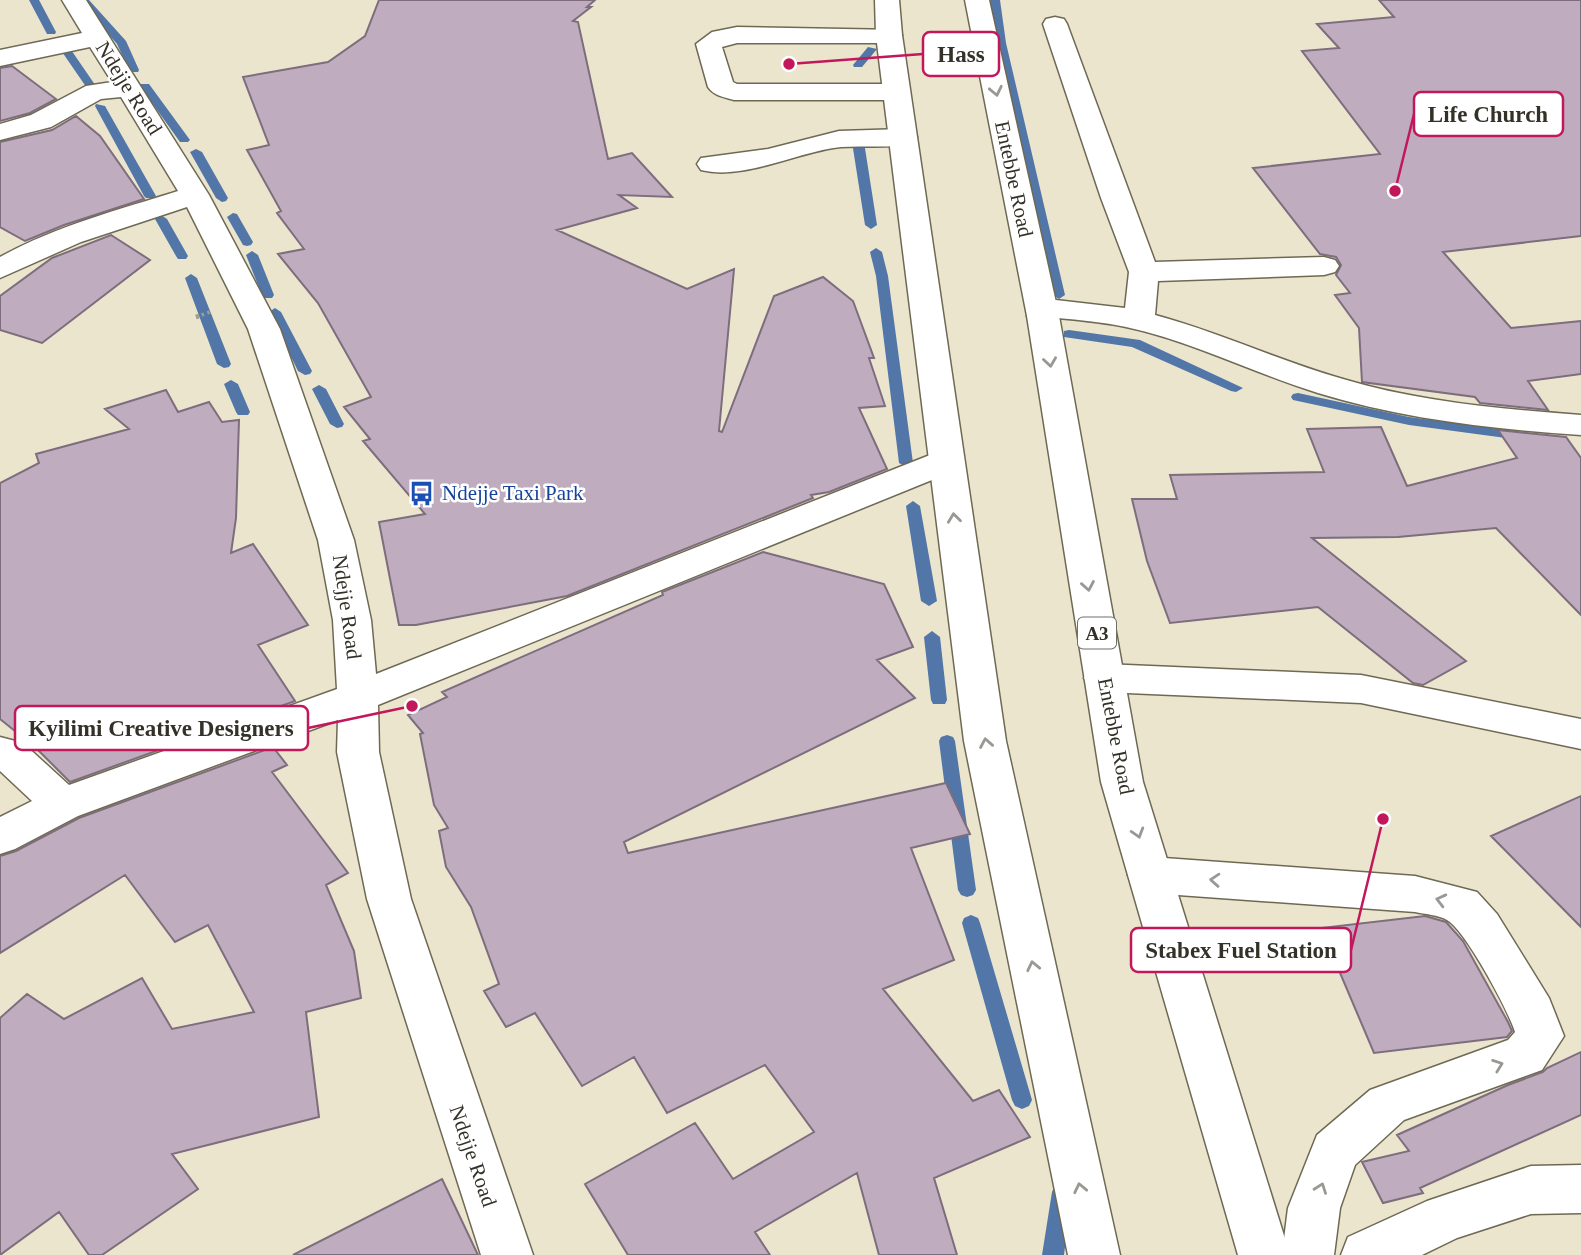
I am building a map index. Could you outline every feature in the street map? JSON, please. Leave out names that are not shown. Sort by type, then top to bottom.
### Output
[{"type":"street","name":"Ndejje Road","points":[[74,0],[195,195],[264,329],[336,540],[352,620],[358,697],[358,752],[389,899],[507,1255]]},
{"type":"street","name":"Entebbe Road","points":[[977,0],[1043,316],[1122,782],[1264,1255]]},
{"type":"street","points":[[897,92],[734,92],[721,88],[709,44],[720,37],[888,17],[985,741],[1094,1255]]},
{"type":"street","points":[[1055,24],[1143,272],[1139,320]]},
{"type":"street","points":[[0,58],[98,38]]},
{"type":"street","points":[[0,132],[40,121],[95,92],[130,88]]},
{"type":"street","points":[[711,164],[768,157],[839,139],[904,137]]},
{"type":"street","points":[[0,269],[35,250],[79,233],[195,195]]},
{"type":"street","points":[[1143,272],[1324,266]]},
{"type":"street","points":[[1043,316],[1047,308],[1104,313],[1139,320],[1299,377],[1366,396],[1426,409],[1581,425]]},
{"type":"street","points":[[0,837],[63,803],[358,697],[947,461]]},
{"type":"street","points":[[1104,678],[1361,689],[1581,734]]},
{"type":"street","points":[[0,752],[8,754],[63,803]]},
{"type":"street","points":[[1150,875],[1415,894],[1461,905],[1481,927],[1532,1012],[1540,1036],[1525,1055],[1387,1105],[1335,1151],[1314,1208],[1308,1255]]},
{"type":"street","points":[[1367,1255],[1445,1218],[1531,1190],[1581,1189]]},
{"type":"path","points":[[196,317],[214,310]]},
{"type":"building","points":[[379,0],[595,0],[587,7],[591,7],[573,21],[578,22],[608,159],[632,153],[672,197],[619,195],[637,208],[557,230],[687,289],[734,269],[719,431],[722,432],[774,296],[823,277],[853,301],[874,358],[869,358],[885,406],[859,408],[887,469],[829,492],[811,495],[813,498],[567,596],[416,625],[399,625],[379,522],[425,514],[363,441],[370,439],[344,407],[371,397],[318,303],[278,254],[304,249],[277,213],[281,211],[247,150],[269,145],[243,77],[328,62],[365,36]]},
{"type":"building","points":[[1379,0],[1581,0],[1581,236],[1443,252],[1511,328],[1581,321],[1581,374],[1528,381],[1548,410],[1480,403],[1475,397],[1362,382],[1359,328],[1335,295],[1350,293],[1336,275],[1341,265],[1336,257],[1320,254],[1253,168],[1380,154],[1302,51],[1339,48],[1317,24],[1394,17]]},
{"type":"building","points":[[12,66],[56,99],[30,113],[0,121],[0,68]]},
{"type":"building","points":[[76,116],[100,136],[144,199],[64,225],[25,241],[0,227],[0,142],[52,130]]},
{"type":"building","points":[[111,235],[150,260],[42,343],[0,330],[0,296],[52,258]]},
{"type":"building","points":[[166,390],[178,412],[209,402],[222,422],[239,420],[236,518],[231,553],[253,544],[308,625],[258,645],[295,701],[70,782],[36,748],[0,719],[0,483],[39,463],[36,454],[129,429],[105,409]]},
{"type":"building","points":[[1381,427],[1407,486],[1517,458],[1498,430],[1566,437],[1581,458],[1581,615],[1496,528],[1398,537],[1312,538],[1466,661],[1423,685],[1413,683],[1318,607],[1170,623],[1147,561],[1132,499],[1177,499],[1170,475],[1324,472],[1307,429]]},
{"type":"building","points":[[763,552],[884,584],[913,647],[877,660],[915,698],[624,842],[628,853],[946,783],[970,834],[911,848],[954,960],[883,989],[973,1101],[999,1090],[1030,1137],[934,1178],[957,1255],[879,1255],[857,1173],[755,1232],[770,1255],[628,1255],[585,1184],[695,1123],[733,1179],[814,1132],[765,1065],[667,1113],[634,1057],[582,1086],[535,1013],[506,1027],[484,991],[499,984],[471,907],[446,867],[439,831],[448,828],[434,805],[420,734],[423,733],[408,715],[447,697],[442,692],[663,595],[662,592]]},
{"type":"building","points":[[273,747],[287,765],[272,772],[348,873],[326,885],[354,951],[361,998],[306,1012],[319,1117],[172,1154],[198,1189],[102,1255],[89,1255],[59,1212],[0,1255],[0,1018],[27,994],[64,1019],[142,978],[172,1029],[254,1012],[208,925],[175,942],[125,875],[0,953],[0,856],[16,851],[79,818]]},
{"type":"building","points":[[1581,796],[1581,927],[1491,836]]},
{"type":"building","points":[[1425,916],[1446,922],[1463,941],[1512,1031],[1507,1037],[1374,1053],[1321,928]]},
{"type":"building","points":[[1581,1052],[1581,1115],[1420,1188],[1423,1193],[1383,1203],[1362,1162],[1409,1151],[1397,1135],[1543,1072]]},
{"type":"building","points":[[442,1179],[478,1255],[293,1255]]},
{"type":"waterway","points":[[34,0],[51,32]]},
{"type":"waterway","points":[[84,0],[122,43],[134,70]]},
{"type":"waterway","points":[[995,0],[1001,43],[1059,295]]},
{"type":"waterway","points":[[63,46],[95,92]]},
{"type":"waterway","points":[[858,65],[872,49]]},
{"type":"waterway","points":[[145,86],[184,140]]},
{"type":"waterway","points":[[100,106],[150,196]]},
{"type":"waterway","points":[[856,114],[856,123]]},
{"type":"waterway","points":[[858,142],[871,225]]},
{"type":"waterway","points":[[196,152],[222,198]]},
{"type":"waterway","points":[[233,217],[247,242]]},
{"type":"waterway","points":[[161,219],[182,256]]},
{"type":"waterway","points":[[876,252],[882,276],[906,463]]},
{"type":"waterway","points":[[252,255],[268,295]]},
{"type":"waterway","points":[[191,278],[224,364]]},
{"type":"waterway","points":[[275,312],[305,371]]},
{"type":"waterway","points":[[1069,334],[1135,343],[1236,388]]},
{"type":"waterway","points":[[231,384],[243,412]]},
{"type":"waterway","points":[[319,389],[337,424]]},
{"type":"waterway","points":[[1298,397],[1409,421],[1521,436]]},
{"type":"waterway","points":[[913,506],[929,601]]},
{"type":"waterway","points":[[932,637],[939,700]]},
{"type":"waterway","points":[[947,741],[967,890]]},
{"type":"waterway","points":[[971,923],[1022,1100]]},
{"type":"waterway","points":[[1053,1255],[1062,1192]]},
{"type":"place","name":"Hass","points":[[789,64]]},
{"type":"place","name":"Life Church","points":[[1395,191]]},
{"type":"place","name":"Ndejje Taxi Park","points":[[422,493]]},
{"type":"place","name":"Kyilimi Creative Designers","points":[[412,706]]},
{"type":"place","name":"Stabex Fuel Station","points":[[1383,819]]}]
